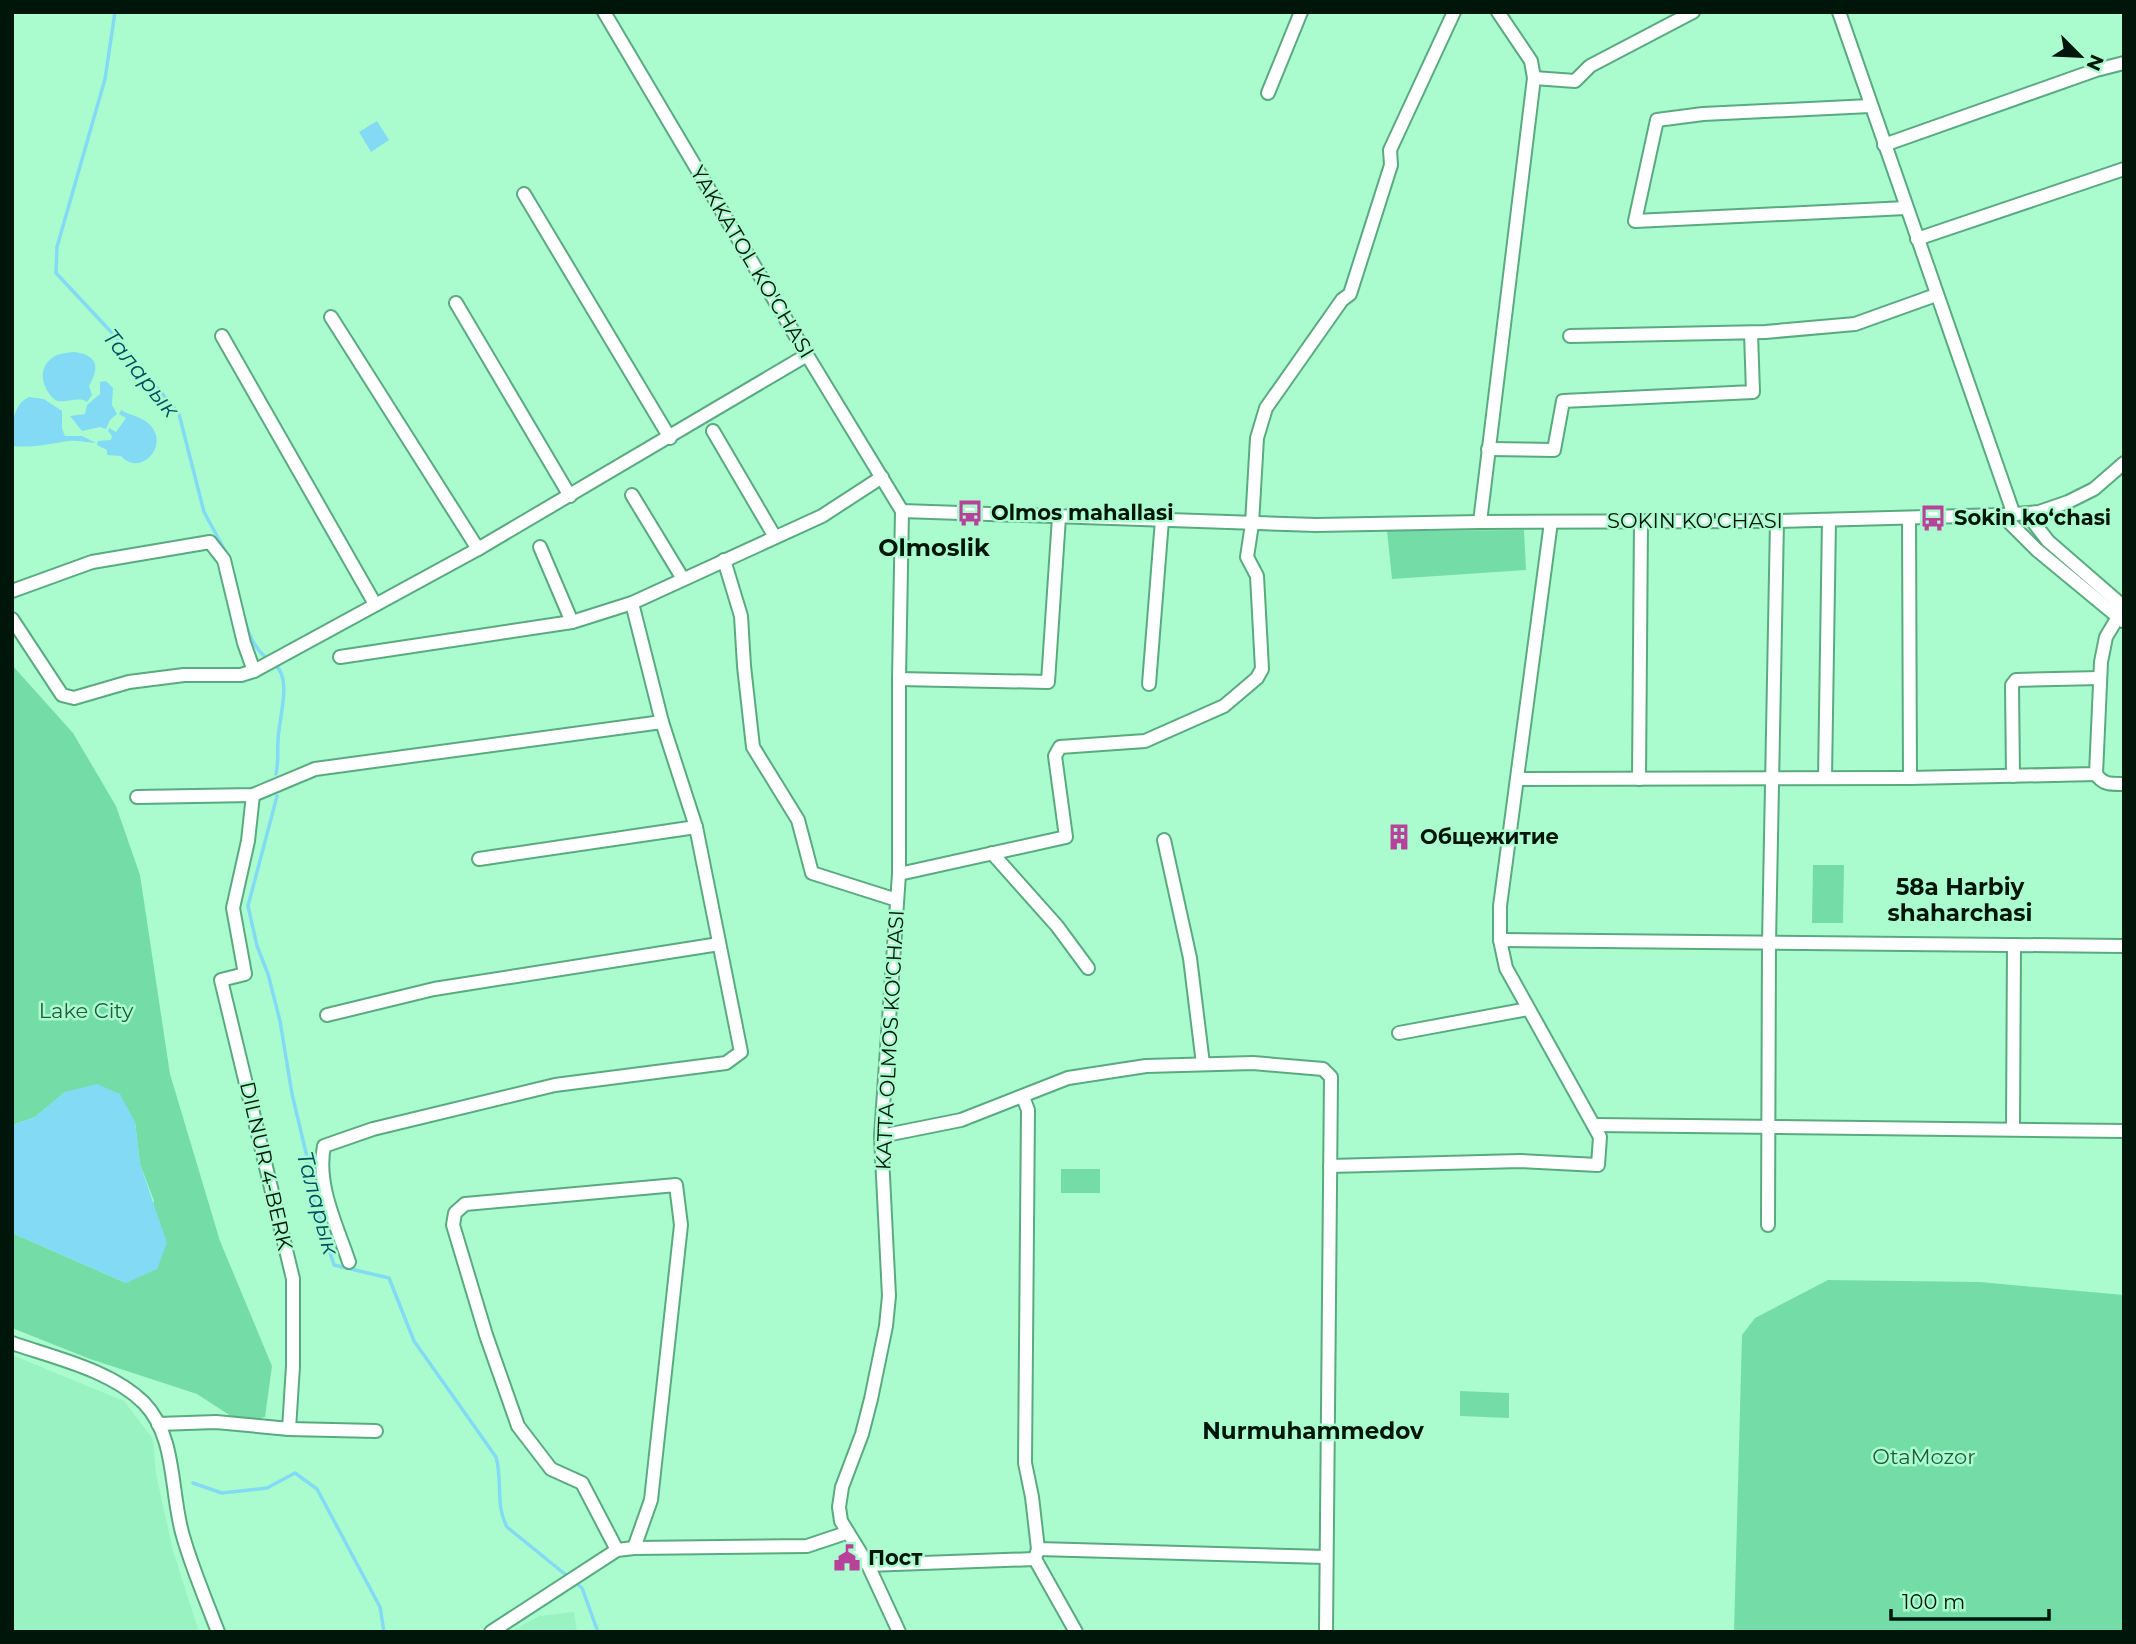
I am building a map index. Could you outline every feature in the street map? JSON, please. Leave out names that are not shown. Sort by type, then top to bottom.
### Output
[{"type":"street","name":"YAKKATOL KO'CHASI","points":[[604,12],[902,511]]},
{"type":"street","points":[[1268,93],[1301,12]]},
{"type":"street","points":[[899,874],[1066,837],[1055,756],[1060,747],[1145,741],[1224,706],[1257,678],[1262,670],[1257,576],[1247,557],[1252,524],[1257,438],[1266,408],[1342,300],[1350,294],[1391,165],[1390,150],[1454,12]]},
{"type":"street","points":[[1480,522],[1534,78],[1531,61],[1498,12]]},
{"type":"street","points":[[1534,78],[1575,81],[1590,66],[1693,12]]},
{"type":"street","points":[[1839,12],[2014,515],[2037,550],[2122,615]]},
{"type":"street","points":[[1884,145],[2096,70],[2124,63]]},
{"type":"street","points":[[1870,106],[1703,114],[1657,120],[1636,221],[1906,208]]},
{"type":"street","points":[[1917,240],[2124,169]]},
{"type":"street","points":[[524,194],[670,438]]},
{"type":"street","points":[[1570,336],[1751,332],[1855,324],[1936,295]]},
{"type":"street","points":[[456,303],[570,496]]},
{"type":"street","points":[[331,317],[478,549]]},
{"type":"street","points":[[1488,449],[1553,450],[1563,401],[1753,392],[1751,332]]},
{"type":"street","points":[[222,336],[375,604]]},
{"type":"street","points":[[12,619],[62,695],[74,698],[129,682],[184,675],[241,675],[254,671],[478,549],[807,355]]},
{"type":"street","points":[[713,431],[775,537]]},
{"type":"street","name":"SOKIN KO'CHASI","points":[[902,511],[1316,526],[1909,519],[2014,515],[2039,512],[2077,498],[2094,489],[2124,463]]},
{"type":"street","points":[[340,657],[572,622],[632,603],[822,516],[882,477]]},
{"type":"street","points":[[632,495],[683,579]]},
{"type":"street","name":"KATTA OLMOS KO'CHASI","points":[[899,1632],[868,1565],[846,1533],[839,1507],[842,1488],[862,1434],[871,1399],[886,1326],[889,1296],[881,1136],[899,874],[902,511]]},
{"type":"street","points":[[2014,515],[2048,541],[2122,615]]},
{"type":"street","points":[[899,679],[1048,682],[1059,516]]},
{"type":"street","points":[[1909,519],[1910,778]]},
{"type":"street","points":[[1149,684],[1162,520]]},
{"type":"street","points":[[1825,778],[1829,520]]},
{"type":"street","points":[[1639,779],[1641,521]]},
{"type":"street","points":[[1768,1225],[1769,943],[1777,521]]},
{"type":"street","points":[[1330,1166],[1520,1161],[1598,1165],[1600,1137],[1506,968],[1500,940],[1500,906],[1551,522]]},
{"type":"street","points":[[12,591],[92,562],[210,542],[224,560],[244,643],[254,671]]},
{"type":"street","points":[[540,547],[572,622]]},
{"type":"street","points":[[724,560],[741,616],[753,747],[798,820],[812,873],[897,900]]},
{"type":"street","points":[[349,1262],[323,1183],[321,1158],[324,1146],[373,1129],[555,1085],[726,1063],[740,1052],[696,827],[662,722],[632,603]]},
{"type":"street","points":[[2122,615],[2106,637],[2100,678],[2096,774],[2101,781],[2108,784],[2124,784]]},
{"type":"street","points":[[2012,776],[2012,685],[2016,680],[2100,678]]},
{"type":"street","points":[[137,797],[253,795],[315,769],[662,722]]},
{"type":"street","points":[[1517,779],[1910,778],[2096,774]]},
{"type":"street","name":"DILNUR 4-BERK","points":[[253,795],[248,841],[233,908],[245,974],[221,980],[293,1279],[293,1366],[289,1429]]},
{"type":"street","points":[[479,859],[696,827]]},
{"type":"street","points":[[1164,840],[1190,958],[1203,1064]]},
{"type":"street","points":[[992,853],[1057,926],[1088,968]]},
{"type":"street","points":[[1500,940],[2124,946]]},
{"type":"street","points":[[327,1015],[434,989],[719,944]]},
{"type":"street","points":[[2013,1128],[2014,945]]},
{"type":"street","points":[[1399,1033],[1528,1009]]},
{"type":"street","points":[[881,1136],[961,1120],[1068,1078],[1146,1066],[1253,1063],[1323,1069],[1331,1077],[1326,1632]]},
{"type":"street","points":[[1023,1097],[1028,1110],[1025,1463],[1032,1497],[1037,1554],[1076,1632]]},
{"type":"street","points":[[1594,1125],[2124,1131]]},
{"type":"street","points":[[617,1550],[582,1483],[551,1469],[518,1426],[486,1335],[453,1225],[455,1213],[465,1204],[676,1185],[681,1225],[651,1500],[634,1548]]},
{"type":"street","points":[[12,1343],[84,1369],[128,1390],[145,1404],[158,1424],[167,1446],[183,1538],[218,1632]]},
{"type":"street","points":[[158,1424],[216,1422],[289,1429],[376,1431]]},
{"type":"street","points":[[491,1632],[617,1550],[807,1546],[846,1533]]},
{"type":"street","points":[[868,1565],[1037,1554],[1326,1557]]},
{"type":"shaded area","points":[[12,1355],[124,1401],[153,1439],[156,1474],[173,1551],[199,1632],[12,1632]]},
{"type":"shaded area","points":[[574,1612],[577,1632],[510,1632],[539,1616]]},
{"type":"green space","points":[[1524,530],[1526,570],[1392,579],[1387,531]]},
{"type":"green space","name":"Lake City","points":[[12,665],[73,733],[116,806],[140,875],[170,1074],[220,1241],[272,1366],[265,1417],[240,1422],[197,1394],[90,1359],[12,1328],[12,1233],[126,1283],[154,1201],[140,1164],[135,1122],[65,1092],[35,1117],[12,1125]]},
{"type":"green space","points":[[1813,865],[1844,865],[1843,923],[1812,923]]},
{"type":"green space","points":[[1061,1169],[1100,1169],[1100,1193],[1061,1193]]},
{"type":"green space","name":"OtaMozor","points":[[1828,1280],[1980,1282],[2124,1295],[2124,1632],[1734,1632],[1742,1335],[1755,1318]]},
{"type":"green space","points":[[1460,1391],[1509,1393],[1509,1418],[1460,1416]]},
{"type":"water","points":[[377,121],[389,140],[371,152],[359,132]]},
{"type":"water","points":[[74,352],[88,356],[95,363],[95,373],[89,386],[92,395],[87,402],[57,401],[45,386],[44,368],[54,356]]},
{"type":"water","points":[[106,381],[113,388],[112,405],[117,414],[106,429],[100,427],[82,431],[70,416],[85,414],[87,405],[100,394],[100,382]]},
{"type":"water","points":[[29,397],[44,399],[62,411],[62,429],[65,436],[82,436],[96,443],[71,441],[12,446],[16,412]]},
{"type":"water","points":[[121,410],[144,420],[156,434],[154,450],[144,461],[128,462],[121,456],[107,455],[107,450],[97,445],[98,441],[111,440],[109,428],[116,432],[126,418],[119,414]]},
{"type":"water","points":[[97,1084],[120,1094],[135,1122],[140,1164],[167,1243],[157,1269],[126,1283],[12,1233],[12,1125],[35,1117],[65,1092]]},
{"type":"waterway","name":"Таларык","points":[[115,12],[105,79],[57,247],[56,273],[113,334],[179,414],[204,512],[229,558]]},
{"type":"waterway","name":"Таларык","points":[[232,569],[248,631],[260,652],[269,660]]},
{"type":"waterway","name":"Таларык","points":[[275,665],[280,671],[284,690],[276,774]]},
{"type":"waterway","name":"Таларык","points":[[277,796],[248,906],[280,1021],[292,1094],[312,1178],[312,1195],[334,1265],[389,1278],[414,1341],[496,1457],[501,1510],[507,1527],[582,1588],[598,1632]]},
{"type":"waterway","points":[[193,1483],[222,1493],[267,1488],[295,1473],[317,1489],[380,1607],[384,1632]]},
{"type":"place","name":"Olmos mahallasi","points":[[970,513]]},
{"type":"place","name":"Sokin koʻchasi","points":[[1933,518]]},
{"type":"place","name":"Общежитие","points":[[1399,837]]},
{"type":"place","name":"Пост","points":[[847,1558]]},
{"type":"district","name":"Olmoslik","points":[[934,548]]},
{"type":"district","name":"58a Harbiy shaharchasi","points":[[1960,900]]},
{"type":"district","name":"Nurmuhammedov","points":[[1313,1431]]}]
